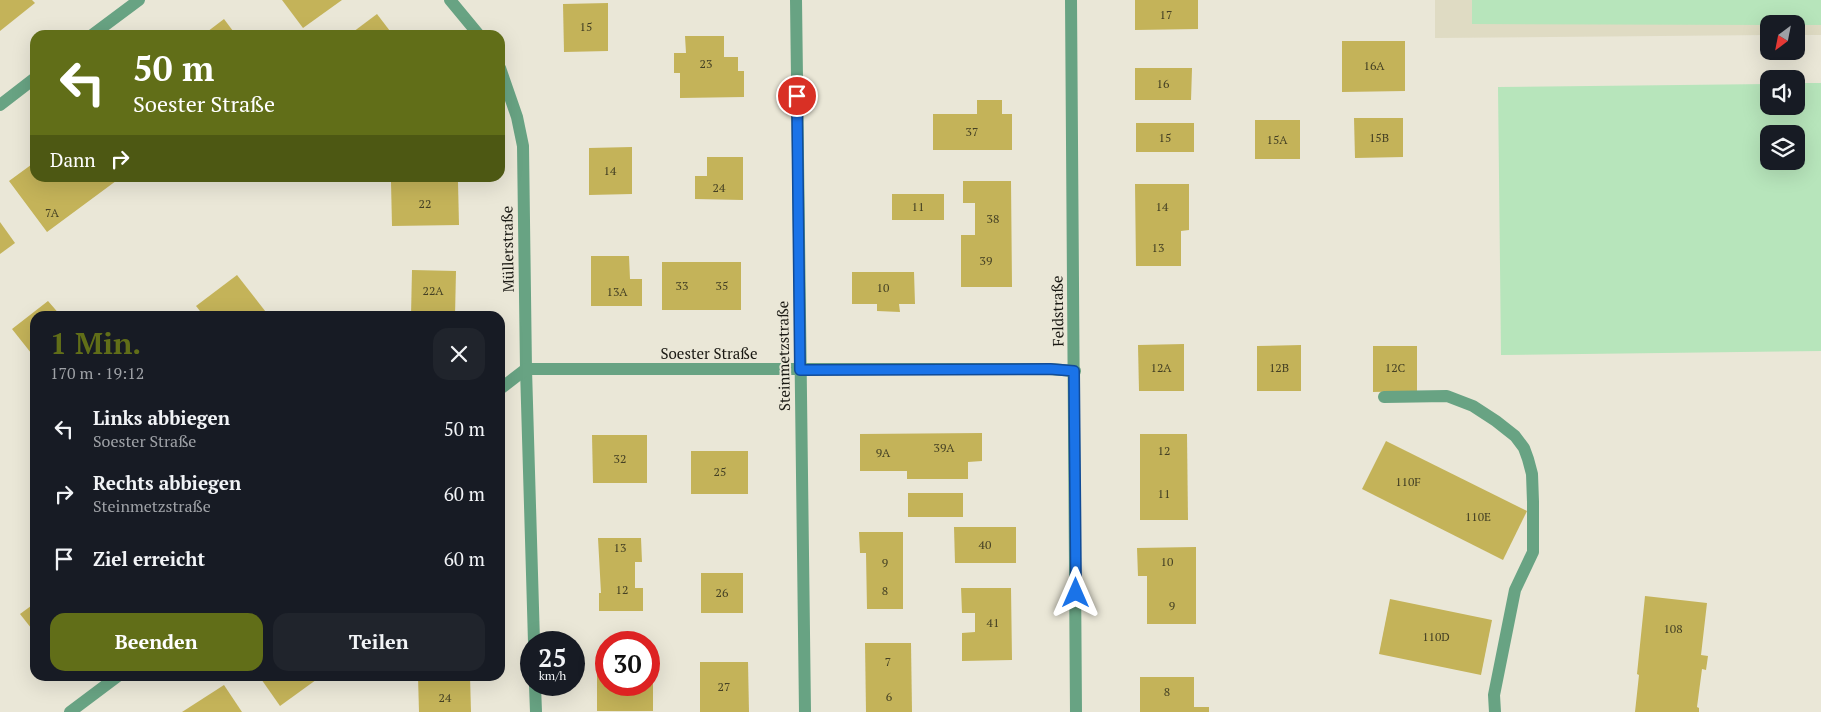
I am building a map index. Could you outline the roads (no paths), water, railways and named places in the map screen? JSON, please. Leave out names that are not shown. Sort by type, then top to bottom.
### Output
[{"type":"street","points":[[99,30],[139,0]]},
{"type":"street","points":[[450,0],[475,30]]},
{"type":"street","name":"Steinmetzstraße","points":[[796,0],[805,712]]},
{"type":"street","name":"Feldstraße","points":[[1071,0],[1076,712]]},
{"type":"street","points":[[0,105],[30,82]]},
{"type":"street","name":"Müllerstraße","points":[[505,83],[516,116],[522,146],[534,631]]},
{"type":"street","points":[[505,385],[526,369]]},
{"type":"street","name":"Soester Straße","points":[[526,369],[1050,369],[1074,371]]},
{"type":"street","points":[[1384,397],[1447,396],[1473,406],[1515,436],[1524,448],[1528,459],[1532,474],[1532,552],[1515,590],[1494,695],[1495,712]]},
{"type":"street","points":[[70,712],[111,681]]},
{"type":"street","points":[[535,696],[536,712]]}]
